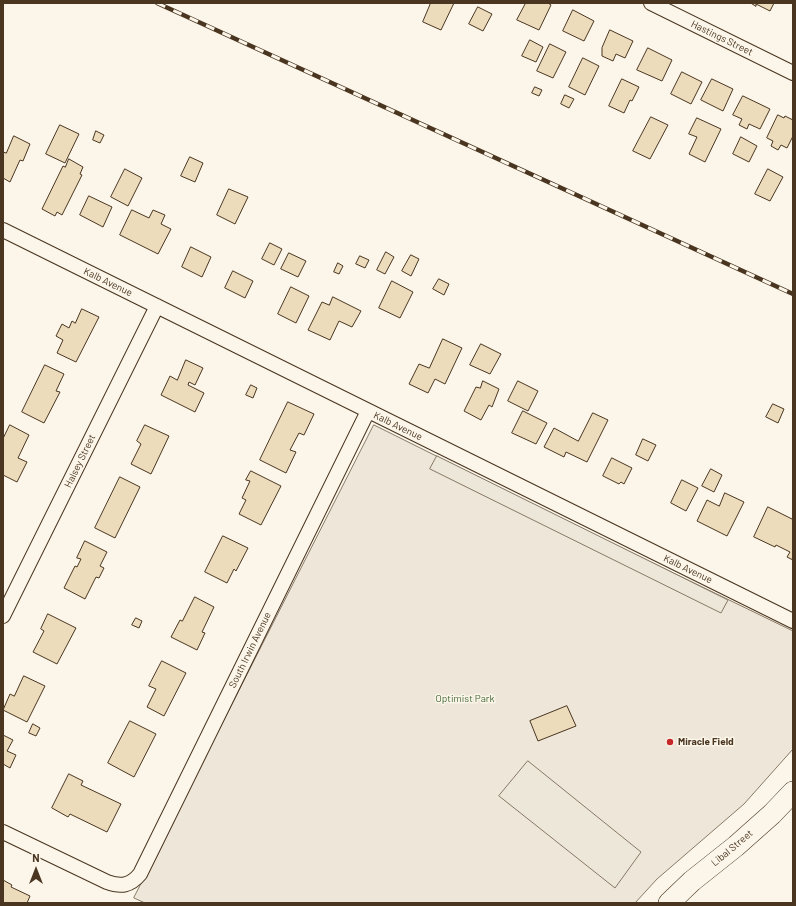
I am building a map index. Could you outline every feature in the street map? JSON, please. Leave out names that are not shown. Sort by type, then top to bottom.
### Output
[{"type":"street","name":"Hastings Street","points":[[651,3],[793,73]]},
{"type":"street","name":"Kalb Avenue","points":[[3,230],[793,620]]},
{"type":"street","name":"Halsey Street","points":[[3,616],[157,306]]},
{"type":"street","name":"South Irwin Avenue","points":[[3,832],[107,882],[116,885],[126,884],[135,880],[140,874],[368,411]]},
{"type":"street","name":"Libal Street","points":[[669,903],[692,881],[736,846],[772,814],[793,792]]},
{"type":"green space","name":"Optimist Park","points":[[374,425],[793,631],[793,749],[744,804],[657,879],[635,903],[145,903],[134,898]]},
{"type":"shaded area","points":[[437,456],[728,600],[721,613],[430,469]]},
{"type":"shaded area","points":[[528,761],[641,852],[615,888],[499,796]]},
{"type":"building","points":[[431,3],[454,3],[441,30],[423,22]]},
{"type":"building","points":[[526,3],[548,3],[551,5],[539,30],[517,20]]},
{"type":"building","points":[[751,3],[774,3],[770,11]]},
{"type":"building","points":[[478,7],[492,14],[483,31],[469,24]]},
{"type":"building","points":[[573,10],[594,21],[584,41],[563,31]]},
{"type":"building","points":[[610,30],[633,41],[625,58],[616,54],[613,61],[602,56],[602,48]]},
{"type":"building","points":[[530,40],[543,47],[536,62],[522,56]]},
{"type":"building","points":[[550,44],[566,52],[553,78],[537,71]]},
{"type":"building","points":[[648,48],[672,60],[662,81],[637,70]]},
{"type":"building","points":[[583,58],[599,66],[585,95],[569,87]]},
{"type":"building","points":[[682,72],[702,82],[691,104],[671,94]]},
{"type":"building","points":[[622,79],[639,87],[632,101],[630,100],[624,113],[609,106]]},
{"type":"building","points":[[712,79],[733,89],[723,111],[701,100]]},
{"type":"building","points":[[535,87],[542,90],[539,96],[532,93]]},
{"type":"building","points":[[565,95],[574,99],[569,108],[561,104]]},
{"type":"building","points":[[743,96],[770,109],[760,129],[749,124],[747,129],[739,125],[742,119],[733,115]]},
{"type":"building","points":[[778,115],[784,118],[785,116],[793,120],[793,136],[787,148],[781,145],[778,150],[771,146],[773,141],[767,138]]},
{"type":"building","points":[[651,117],[668,125],[650,159],[633,151]]},
{"type":"building","points":[[697,118],[721,129],[705,162],[689,154],[697,137],[689,134]]},
{"type":"building","points":[[60,125],[79,134],[65,163],[46,154]]},
{"type":"building","points":[[96,131],[104,135],[100,143],[93,140]]},
{"type":"building","points":[[14,136],[30,144],[23,161],[20,160],[10,182],[3,178],[3,152],[6,153]]},
{"type":"building","points":[[741,137],[757,146],[749,162],[733,154]]},
{"type":"building","points":[[190,157],[203,163],[195,182],[181,176]]},
{"type":"building","points":[[69,159],[83,167],[80,174],[82,175],[62,215],[57,212],[55,216],[42,209],[63,166],[65,167]]},
{"type":"building","points":[[125,169],[142,178],[128,206],[111,197]]},
{"type":"building","points":[[768,169],[783,177],[770,201],[755,194]]},
{"type":"building","points":[[229,189],[248,197],[235,224],[217,215]]},
{"type":"building","points":[[89,196],[112,207],[103,227],[80,215]]},
{"type":"building","points":[[132,210],[149,218],[153,210],[165,215],[161,224],[171,229],[158,254],[120,235]]},
{"type":"building","points":[[270,243],[282,249],[274,265],[262,259]]},
{"type":"building","points":[[191,247],[211,257],[202,277],[182,267]]},
{"type":"building","points":[[386,252],[394,257],[385,274],[377,270]]},
{"type":"building","points":[[289,253],[306,261],[298,277],[281,269]]},
{"type":"building","points":[[411,255],[419,259],[411,276],[402,271]]},
{"type":"building","points":[[360,256],[369,260],[365,268],[356,264]]},
{"type":"building","points":[[338,263],[343,266],[339,274],[334,272]]},
{"type":"building","points":[[233,271],[253,281],[245,298],[225,288]]},
{"type":"building","points":[[439,279],[449,284],[444,295],[433,289]]},
{"type":"building","points":[[392,281],[413,292],[400,318],[379,308]]},
{"type":"building","points":[[291,287],[309,296],[296,323],[278,314]]},
{"type":"building","points":[[333,297],[361,311],[352,327],[339,321],[330,340],[308,330],[322,302],[329,305]]},
{"type":"building","points":[[82,309],[99,317],[76,362],[57,353],[63,340],[56,336],[62,324],[69,328],[72,321],[75,323]]},
{"type":"building","points":[[443,339],[462,348],[445,384],[435,379],[428,393],[409,384],[419,364],[429,368]]},
{"type":"building","points":[[481,344],[501,354],[490,374],[470,365]]},
{"type":"building","points":[[186,360],[203,368],[195,385],[189,382],[188,385],[204,393],[195,412],[161,395],[170,376],[177,380]]},
{"type":"building","points":[[45,365],[64,374],[56,391],[60,392],[44,423],[22,412]]},
{"type":"building","points":[[483,381],[499,389],[492,407],[489,405],[481,420],[464,411],[476,387],[480,388]]},
{"type":"building","points":[[518,381],[538,391],[528,411],[508,401]]},
{"type":"building","points":[[251,385],[257,388],[253,398],[246,395]]},
{"type":"building","points":[[288,402],[314,414],[304,435],[299,433],[290,450],[296,452],[286,473],[260,460]]},
{"type":"building","points":[[773,404],[784,409],[778,423],[766,417]]},
{"type":"building","points":[[523,411],[547,423],[536,444],[512,433]]},
{"type":"building","points":[[593,413],[608,420],[587,462],[566,452],[564,457],[544,447],[554,428],[578,441]]},
{"type":"building","points":[[10,425],[29,435],[18,458],[27,462],[17,482],[3,475],[3,439]]},
{"type":"building","points":[[145,425],[169,436],[151,474],[131,464],[141,444],[137,441]]},
{"type":"building","points":[[643,439],[656,445],[648,461],[636,455]]},
{"type":"building","points":[[612,458],[632,468],[624,484],[621,482],[619,484],[603,476]]},
{"type":"building","points":[[711,469],[722,475],[714,492],[702,486]]},
{"type":"building","points":[[251,471],[281,486],[261,525],[239,514],[246,500],[242,498],[250,481],[246,480]]},
{"type":"building","points":[[120,477],[140,487],[115,538],[95,528]]},
{"type":"building","points":[[682,480],[698,488],[686,511],[671,503]]},
{"type":"building","points":[[725,493],[744,502],[727,536],[697,521],[707,500],[719,506]]},
{"type":"building","points":[[768,507],[792,519],[793,517],[793,560],[787,557],[790,552],[754,537]]},
{"type":"building","points":[[223,536],[248,548],[236,571],[234,569],[227,583],[205,572]]},
{"type":"building","points":[[85,541],[107,552],[100,566],[104,568],[99,578],[96,577],[85,599],[64,588],[75,566],[77,567],[81,559],[77,558]]},
{"type":"building","points":[[195,597],[214,607],[202,632],[205,633],[197,650],[171,637],[180,620],[182,621]]},
{"type":"building","points":[[48,614],[76,628],[57,664],[33,652],[44,631],[41,629]]},
{"type":"building","points":[[136,618],[142,621],[139,628],[132,625]]},
{"type":"building","points":[[162,661],[186,673],[164,716],[147,707],[156,689],[149,686]]},
{"type":"building","points":[[24,676],[45,686],[27,722],[3,710],[10,694],[14,696]]},
{"type":"building","points":[[567,706],[576,726],[538,741],[530,721]]},
{"type":"building","points":[[130,721],[156,734],[134,777],[108,763]]},
{"type":"building","points":[[33,724],[40,728],[36,736],[29,733]]},
{"type":"building","points":[[3,735],[13,740],[7,751],[16,755],[10,768],[3,764]]},
{"type":"building","points":[[69,774],[83,781],[81,785],[121,804],[107,832],[70,814],[68,817],[52,808]]},
{"type":"building","points":[[3,880],[12,885],[11,887],[30,896],[27,903],[3,903]]},
{"type":"railway","points":[[157,3],[793,294]]},
{"type":"place","name":"Miracle Field","points":[[670,742]]}]
